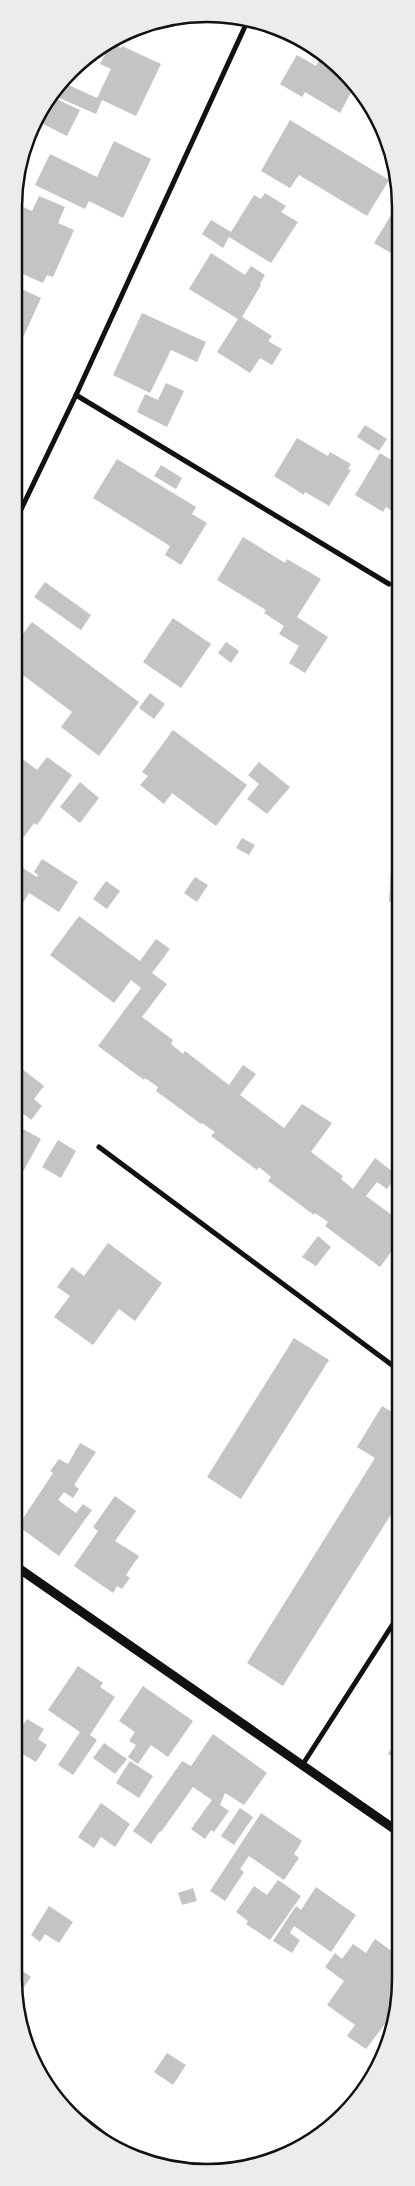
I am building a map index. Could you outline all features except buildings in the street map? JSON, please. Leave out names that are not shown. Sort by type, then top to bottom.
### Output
[{"type":"street","points":[[22,508],[76,396],[245,26]]},
{"type":"street","points":[[76,396],[389,584]]},
{"type":"street","points":[[99,1147],[392,1365]]},
{"type":"street","points":[[22,1571],[392,1827]]},
{"type":"street","points":[[303,1764],[392,1625]]}]
